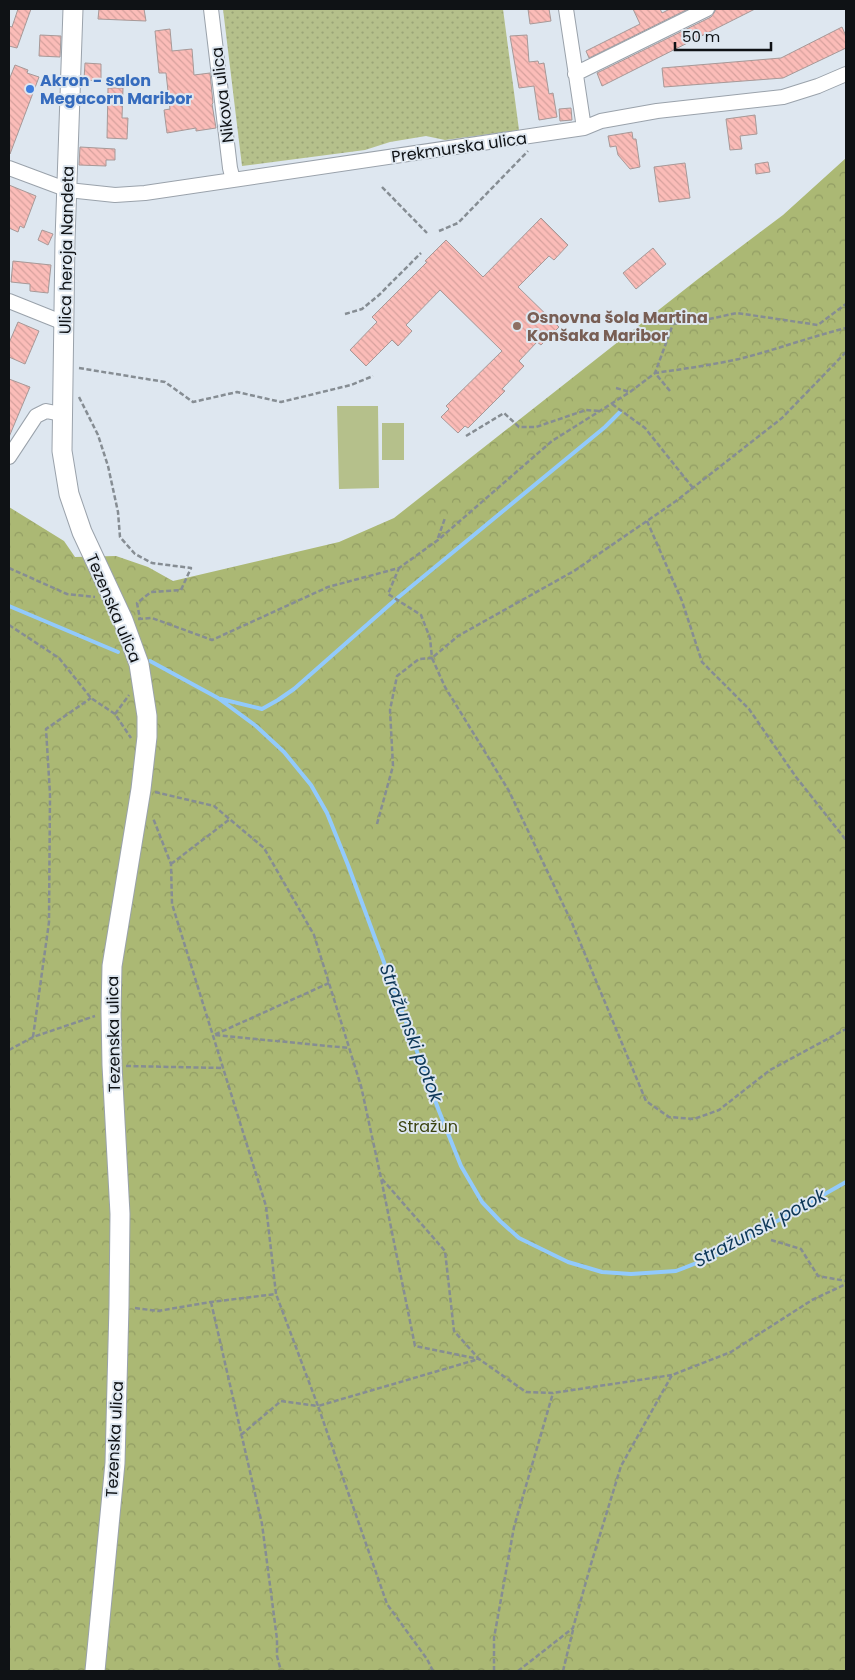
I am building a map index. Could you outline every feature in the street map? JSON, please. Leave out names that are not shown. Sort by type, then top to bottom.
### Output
[{"type":"street","name":"Ulica heroja Nandeta","points":[[62,414],[72,9]]},
{"type":"street","name":"Nikova ulica","points":[[212,9],[230,168],[234,180]]},
{"type":"street","points":[[566,9],[584,128]]},
{"type":"street","points":[[575,74],[707,9]]},
{"type":"street","name":"Prekmurska ulica","points":[[9,168],[68,190],[115,195],[145,193],[584,128],[601,121],[658,111],[783,97],[818,86],[846,74]]},
{"type":"street","points":[[9,301],[64,323]]},
{"type":"street","points":[[9,457],[36,416],[46,410],[62,414]]},
{"type":"street","name":"Tezenska ulica","points":[[62,414],[62,451],[69,494],[82,532],[113,599],[128,622],[144,690],[147,723],[146,760],[142,789],[112,966],[112,1065],[120,1214],[119,1305],[114,1463],[95,1671]]},
{"type":"path","points":[[439,231],[458,223],[528,150]]},
{"type":"path","points":[[382,187],[427,233]]},
{"type":"path","points":[[345,314],[362,309],[379,295],[420,253]]},
{"type":"path","points":[[128,622],[152,618],[212,640],[328,587],[399,568],[438,540],[552,441],[630,392],[655,372],[673,324],[700,321],[737,313],[818,326],[846,304]]},
{"type":"path","points":[[655,372],[739,359],[846,328]]},
{"type":"path","points":[[377,824],[393,766],[390,710],[397,676],[420,659],[432,658],[458,636],[574,571],[693,488],[782,418],[846,352]]},
{"type":"path","points":[[79,360],[79,376]]},
{"type":"path","points":[[79,368],[165,382],[193,402],[238,392],[281,402],[351,385],[373,376]]},
{"type":"path","points":[[655,372],[670,391]]},
{"type":"path","points":[[616,388],[630,392]]},
{"type":"path","points":[[79,391],[79,398],[98,435],[108,466],[118,512],[120,537],[135,554],[152,563],[192,568],[181,590],[151,592],[137,603],[128,622]]},
{"type":"path","points":[[612,404],[645,428],[693,488]]},
{"type":"path","points":[[466,436],[504,413],[519,427],[536,427],[586,410],[599,411]]},
{"type":"path","points":[[438,540],[445,518]]},
{"type":"path","points":[[647,521],[682,601],[702,662],[749,709],[796,777],[846,840]]},
{"type":"path","points":[[9,568],[67,594],[113,599]]},
{"type":"path","points":[[399,568],[388,594],[420,615],[430,638],[432,658],[445,687],[509,791],[572,923],[646,1101],[669,1117],[694,1119],[719,1110],[770,1070],[846,1029]]},
{"type":"path","points":[[9,625],[58,658],[91,698],[115,714],[146,760]]},
{"type":"path","points":[[33,1037],[50,922],[50,794],[46,729],[91,698]]},
{"type":"path","points":[[142,789],[214,806],[264,848],[314,935],[361,1086],[415,1346],[479,1359]]},
{"type":"path","points":[[151,814],[171,864],[172,904],[266,1206],[276,1294],[318,1406],[387,1604],[427,1659],[433,1671]]},
{"type":"path","points":[[171,864],[230,819]]},
{"type":"path","points":[[214,1035],[329,982]]},
{"type":"path","points":[[9,1050],[33,1037],[111,1011]]},
{"type":"path","points":[[214,1035],[349,1048]]},
{"type":"path","points":[[112,1065],[224,1068]]},
{"type":"path","points":[[381,1178],[445,1251],[454,1331],[479,1359],[526,1392],[553,1393],[672,1375],[730,1352],[812,1300],[846,1283]]},
{"type":"path","points":[[771,1240],[802,1249],[818,1276],[846,1283]]},
{"type":"path","points":[[119,1305],[158,1311],[276,1294]]},
{"type":"path","points":[[211,1302],[262,1524],[280,1671]]},
{"type":"path","points":[[241,1435],[280,1401],[318,1406],[479,1359]]},
{"type":"path","points":[[563,1671],[591,1564],[621,1466],[672,1375]]},
{"type":"path","points":[[494,1671],[494,1638],[514,1527],[553,1393]]},
{"type":"path","points":[[518,1671],[573,1628]]},
{"type":"green space","points":[[223,9],[503,9],[519,130],[445,140],[426,136],[390,142],[365,150],[242,166]]},
{"type":"green space","name":"Stražun","points":[[846,158],[846,1671],[9,1671],[9,507],[64,541],[75,557],[116,556],[148,567],[173,581],[339,542],[394,518],[698,279],[783,215]]},
{"type":"green space","points":[[337,406],[378,406],[379,488],[339,489]]},
{"type":"green space","points":[[382,423],[404,423],[404,460],[382,460]]},
{"type":"building","points":[[18,9],[31,9],[17,48],[9,46],[9,26],[12,27]]},
{"type":"building","points":[[99,9],[144,9],[146,21],[98,19]]},
{"type":"building","points":[[528,9],[549,9],[551,21],[530,24]]},
{"type":"building","points":[[633,9],[660,9],[662,13],[670,9],[688,9],[589,58],[586,51],[640,24]]},
{"type":"building","points":[[716,9],[755,9],[602,86],[597,73],[711,17]]},
{"type":"building","points":[[842,27],[846,36],[846,48],[783,78],[664,87],[662,68],[781,58]]},
{"type":"building","points":[[170,29],[172,51],[192,49],[194,75],[210,73],[216,128],[196,131],[196,128],[167,133],[164,110],[170,109],[166,73],[159,73],[155,31]]},
{"type":"building","points":[[40,35],[61,36],[60,57],[39,56]]},
{"type":"building","points":[[527,35],[529,62],[538,61],[539,64],[544,63],[549,94],[553,93],[557,117],[539,120],[534,86],[519,88],[510,36]]},
{"type":"building","points":[[85,63],[101,64],[101,81],[84,80]]},
{"type":"building","points":[[15,65],[28,70],[27,73],[39,77],[10,154],[9,80]]},
{"type":"building","points":[[108,88],[123,88],[122,118],[128,118],[127,139],[107,138]]},
{"type":"building","points":[[571,108],[572,120],[560,121],[559,109]]},
{"type":"building","points":[[755,115],[757,134],[740,136],[742,149],[730,150],[726,119]]},
{"type":"building","points":[[632,132],[633,139],[636,139],[640,167],[630,169],[618,155],[616,146],[610,147],[608,136]]},
{"type":"building","points":[[80,147],[115,149],[115,160],[106,160],[106,166],[79,165]]},
{"type":"building","points":[[768,162],[770,172],[756,174],[755,164]]},
{"type":"building","points":[[685,163],[690,198],[659,202],[654,167]]},
{"type":"building","points":[[9,185],[36,196],[24,228],[20,226],[18,232],[9,228]]},
{"type":"building","name":"Osnovna šola Martina Konšaka Maribor","points":[[541,218],[568,245],[554,260],[549,256],[518,287],[559,327],[541,345],[537,342],[519,361],[524,366],[502,389],[505,391],[468,428],[465,426],[458,433],[441,417],[449,409],[446,406],[502,351],[440,290],[406,325],[412,331],[398,346],[392,340],[366,366],[350,350],[377,322],[372,317],[427,262],[425,261],[446,240],[483,277]]},
{"type":"building","points":[[42,230],[53,234],[48,245],[38,240]]},
{"type":"building","points":[[653,248],[666,264],[636,289],[623,273]]},
{"type":"building","points":[[13,261],[51,265],[48,293],[30,291],[30,284],[11,282]]},
{"type":"building","points":[[18,322],[39,331],[25,364],[9,357],[9,343]]},
{"type":"building","points":[[9,379],[30,387],[9,437]]},
{"type":"waterway","points":[[221,699],[262,709],[294,689],[395,600],[605,427],[620,412]]},
{"type":"waterway","name":"Stražunski potok","points":[[9,606],[118,652]]},
{"type":"waterway","name":"Stražunski potok","points":[[150,661],[218,698],[256,726],[284,752],[311,785],[327,813],[348,865],[461,1166],[482,1202],[519,1238],[568,1262],[602,1272],[631,1274],[676,1271],[717,1255],[846,1182]]},
{"type":"place","name":"Akron - salon Megacorn Maribor","points":[[30,89]]},
{"type":"place","name":"Osnovna šola Martina Konšaka Maribor","points":[[517,326]]}]
